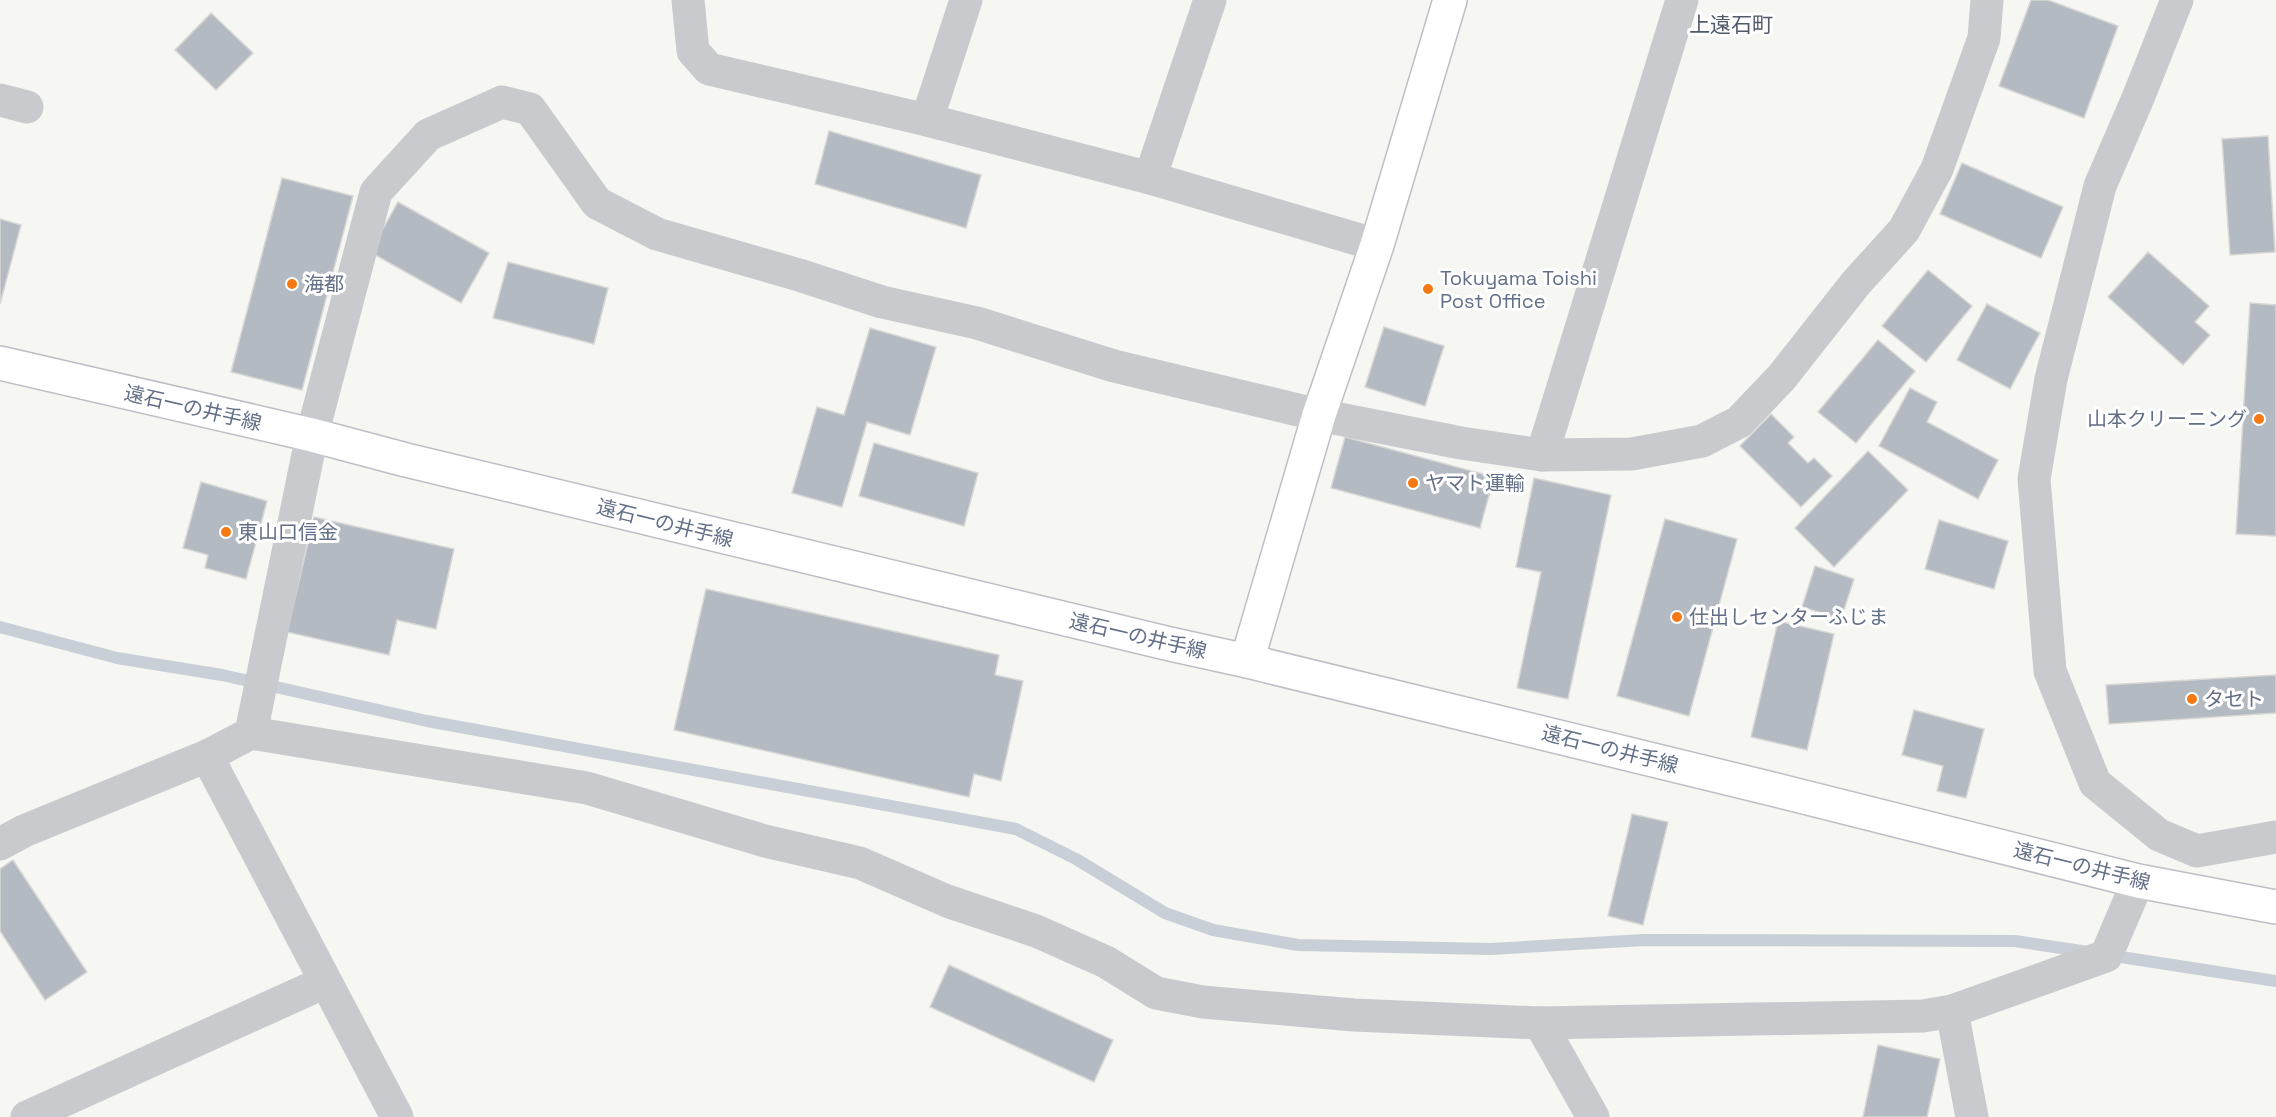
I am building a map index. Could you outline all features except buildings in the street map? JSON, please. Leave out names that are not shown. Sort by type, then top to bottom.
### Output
[{"type":"street","points":[[687,0],[693,51],[709,69],[927,120],[1150,178],[1377,245]]},
{"type":"street","points":[[927,120],[966,0]]},
{"type":"street","points":[[1150,178],[1210,0]]},
{"type":"street","points":[[1247,661],[1319,415],[1377,245],[1450,0]]},
{"type":"street","points":[[1542,455],[1682,0]]},
{"type":"street","points":[[251,733],[312,435],[376,192],[428,135],[502,102],[530,109],[597,203],[657,234],[799,275],[882,302],[977,323],[1114,366],[1319,415],[1461,443],[1542,455],[1632,454],[1702,441],[1738,422],[1780,378],[1856,282],[1904,231],[1937,169],[1984,38],[1987,0]]},
{"type":"street","points":[[2177,0],[2100,186],[2051,379],[2034,479],[2050,671],[2095,783],[2159,835],[2198,851],[2276,837]]},
{"type":"street","name":"遠石一の井手線","points":[[0,363],[312,435],[440,469],[1158,642],[1247,661],[2138,881],[2276,907]]},
{"type":"street","points":[[0,844],[24,831],[207,756],[251,733],[587,788],[765,841],[860,863],[947,901],[1036,931],[1106,962],[1156,993],[1203,1002],[1354,1016],[1540,1023],[1876,1018],[1923,1016],[1952,1011],[2106,956],[2138,881]]},
{"type":"street","points":[[207,756],[397,1117]]},
{"type":"street","points":[[27,1117],[325,982]]},
{"type":"street","points":[[1952,1011],[1972,1117]]},
{"type":"street","points":[[1540,1023],[1593,1117]]},
{"type":"waterway","points":[[0,627],[117,658],[222,675],[427,721],[1016,829],[1076,859],[1165,913],[1213,930],[1298,945],[1491,949],[1644,940],[2015,941],[2088,952]]},
{"type":"waterway","points":[[2108,955],[2276,981]]},
{"type":"place","name":"海都","points":[[292,284]]},
{"type":"place","name":"Tokuyama Toishi Post Office","points":[[1428,289]]},
{"type":"place","name":"山本クリーニング","points":[[2259,419]]},
{"type":"place","name":"ヤマト運輸","points":[[1413,483]]},
{"type":"place","name":"東山口信金","points":[[226,532]]},
{"type":"place","name":"仕出しセンターふじま","points":[[1677,617]]},
{"type":"place","name":"タセト","points":[[2192,699]]},
{"type":"district","name":"上遠石町","points":[[1731,25]]}]
